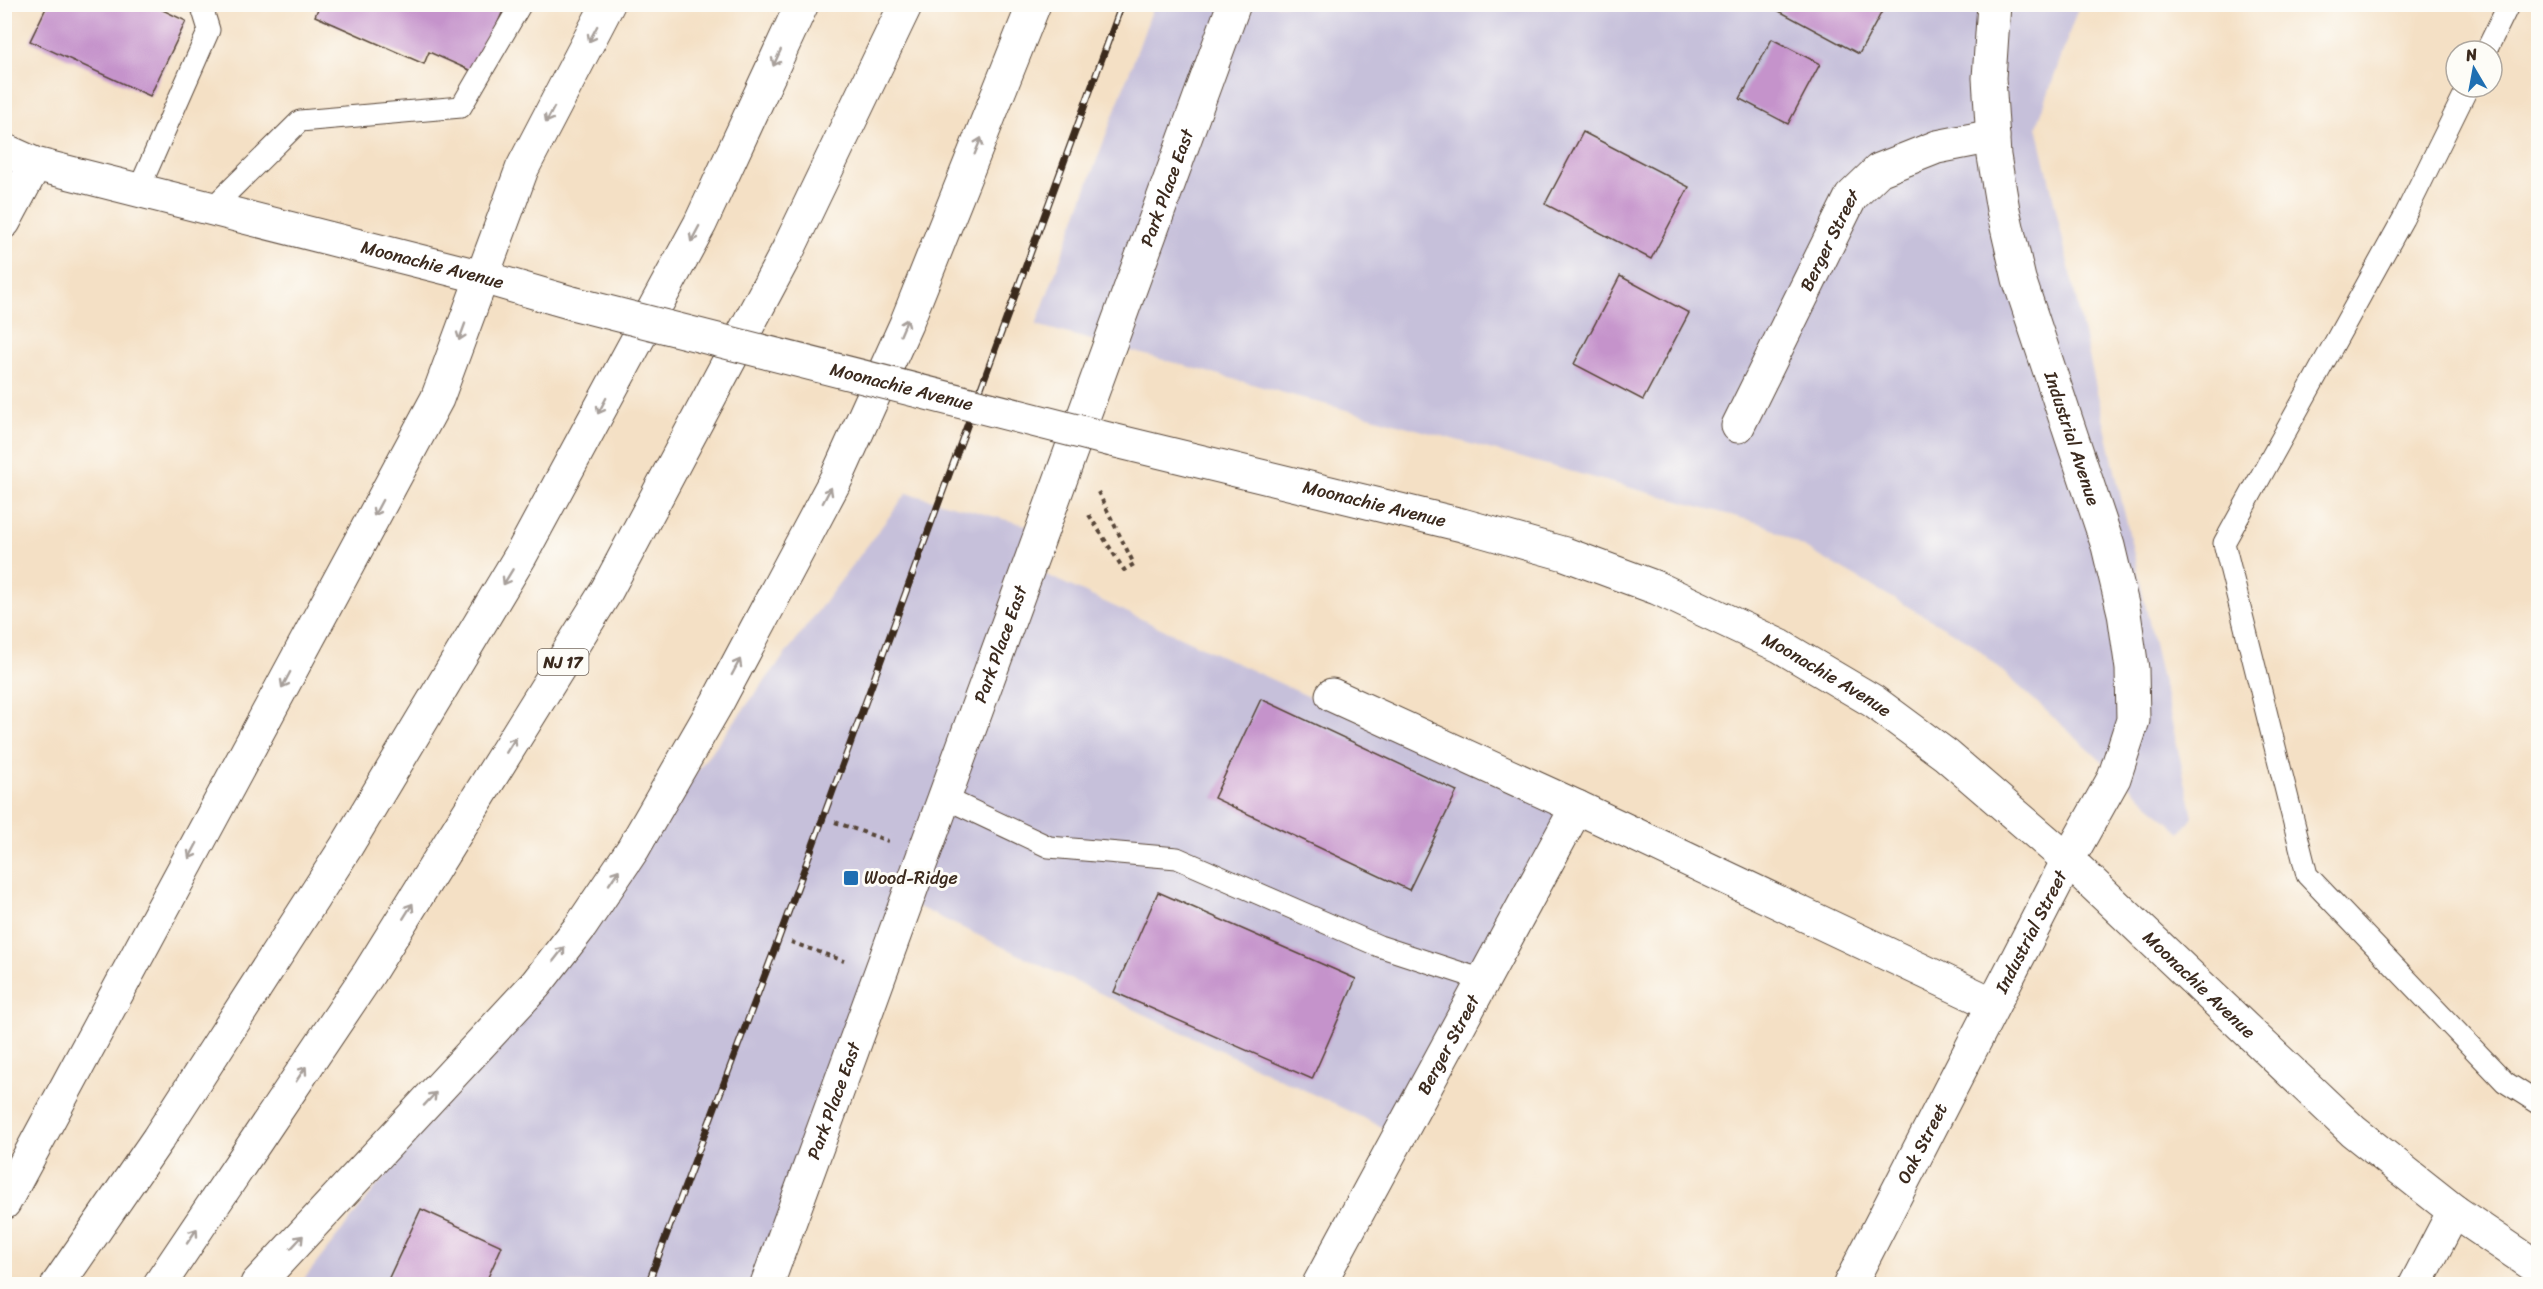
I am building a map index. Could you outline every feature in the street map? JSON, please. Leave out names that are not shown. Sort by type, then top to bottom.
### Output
[{"type":"main road","points":[[4,1203],[437,399],[522,169],[608,4]]},
{"type":"main road","points":[[58,1284],[158,1138],[346,847],[521,555],[700,224],[802,4]]},
{"type":"main road","name":"NJ 17","points":[[160,1284],[369,972],[607,590],[788,250],[906,4]]},
{"type":"main road","points":[[257,1284],[536,984],[581,926],[633,849],[717,704],[836,479],[881,381],[1034,4]]},
{"type":"main road","name":"Park Place East","points":[[767,1284],[1233,4]]},
{"type":"main road","name":"Industrial Avenue","points":[[1995,4],[1989,78],[1993,136],[2003,210],[2019,279],[2108,546],[2124,613],[2132,669],[2133,720],[2114,778],[2068,860]]},
{"type":"main road","name":"Berger Street","points":[[1738,426],[1851,197],[1879,170],[1937,147],[1993,136]]},
{"type":"main road","name":"Moonachie Avenue","points":[[4,150],[35,164],[482,277],[572,303],[1112,440],[1462,525],[1565,554],[1657,588],[1779,646],[1873,701],[1946,754],[2068,860],[2353,1131],[2454,1211],[2538,1268]]},
{"type":"main road","points":[[4,222],[35,164]]},
{"type":"main road","points":[[1332,695],[1577,807],[1993,1004]]},
{"type":"main road","name":"Berger Street","points":[[1319,1284],[1577,807]]},
{"type":"main road","name":"Industrial Street","points":[[1993,1004],[2068,860]]},
{"type":"main road","name":"Oak Street","points":[[1850,1284],[1993,1004]]},
{"type":"main road","points":[[2415,1284],[2454,1211]]},
{"type":"lane","points":[[138,191],[209,30],[201,4]]},
{"type":"lane","points":[[211,209],[300,121],[461,107],[521,4]]},
{"type":"lane","points":[[2492,39],[2508,4]]},
{"type":"lane","points":[[2462,99],[2403,219],[2224,543],[2307,875],[2505,1082],[2538,1103]]},
{"type":"lane","points":[[945,798],[1049,847],[1177,858],[1379,946],[1483,980]]},
{"type":"path","points":[[1083,506],[1124,570],[1134,564],[1101,499]]},
{"type":"path","points":[[836,822],[892,843]]},
{"type":"path","points":[[791,942],[848,963]]},
{"type":"shaded area","points":[[1154,5],[2079,5],[2037,126],[2193,816],[2181,833],[1970,642],[1763,524],[1036,325]]},
{"type":"shaded area","points":[[907,493],[1041,529],[1027,566],[1564,815],[1399,1135],[910,903],[766,1284],[300,1284],[536,984]]},
{"type":"building","points":[[48,4],[150,4],[186,21],[150,96],[30,41]]},
{"type":"building","points":[[320,4],[506,4],[476,73],[429,52],[424,64],[315,16]]},
{"type":"building","points":[[1766,4],[1886,4],[1859,54]]},
{"type":"building","points":[[1772,39],[1820,64],[1788,124],[1740,99]]},
{"type":"building","points":[[1583,132],[1689,187],[1651,259],[1545,204]]},
{"type":"building","points":[[1620,276],[1689,313],[1643,400],[1574,364]]},
{"type":"building","points":[[1261,699],[1457,791],[1409,890],[1214,798]]},
{"type":"building","points":[[1158,892],[1356,979],[1312,1079],[1114,992]]},
{"type":"building","points":[[421,1209],[502,1246],[485,1284],[386,1284]]},
{"type":"railway","points":[[648,1284],[777,943],[1122,4]]},
{"type":"place","name":"Wood-Ridge","points":[[851,878]]}]
